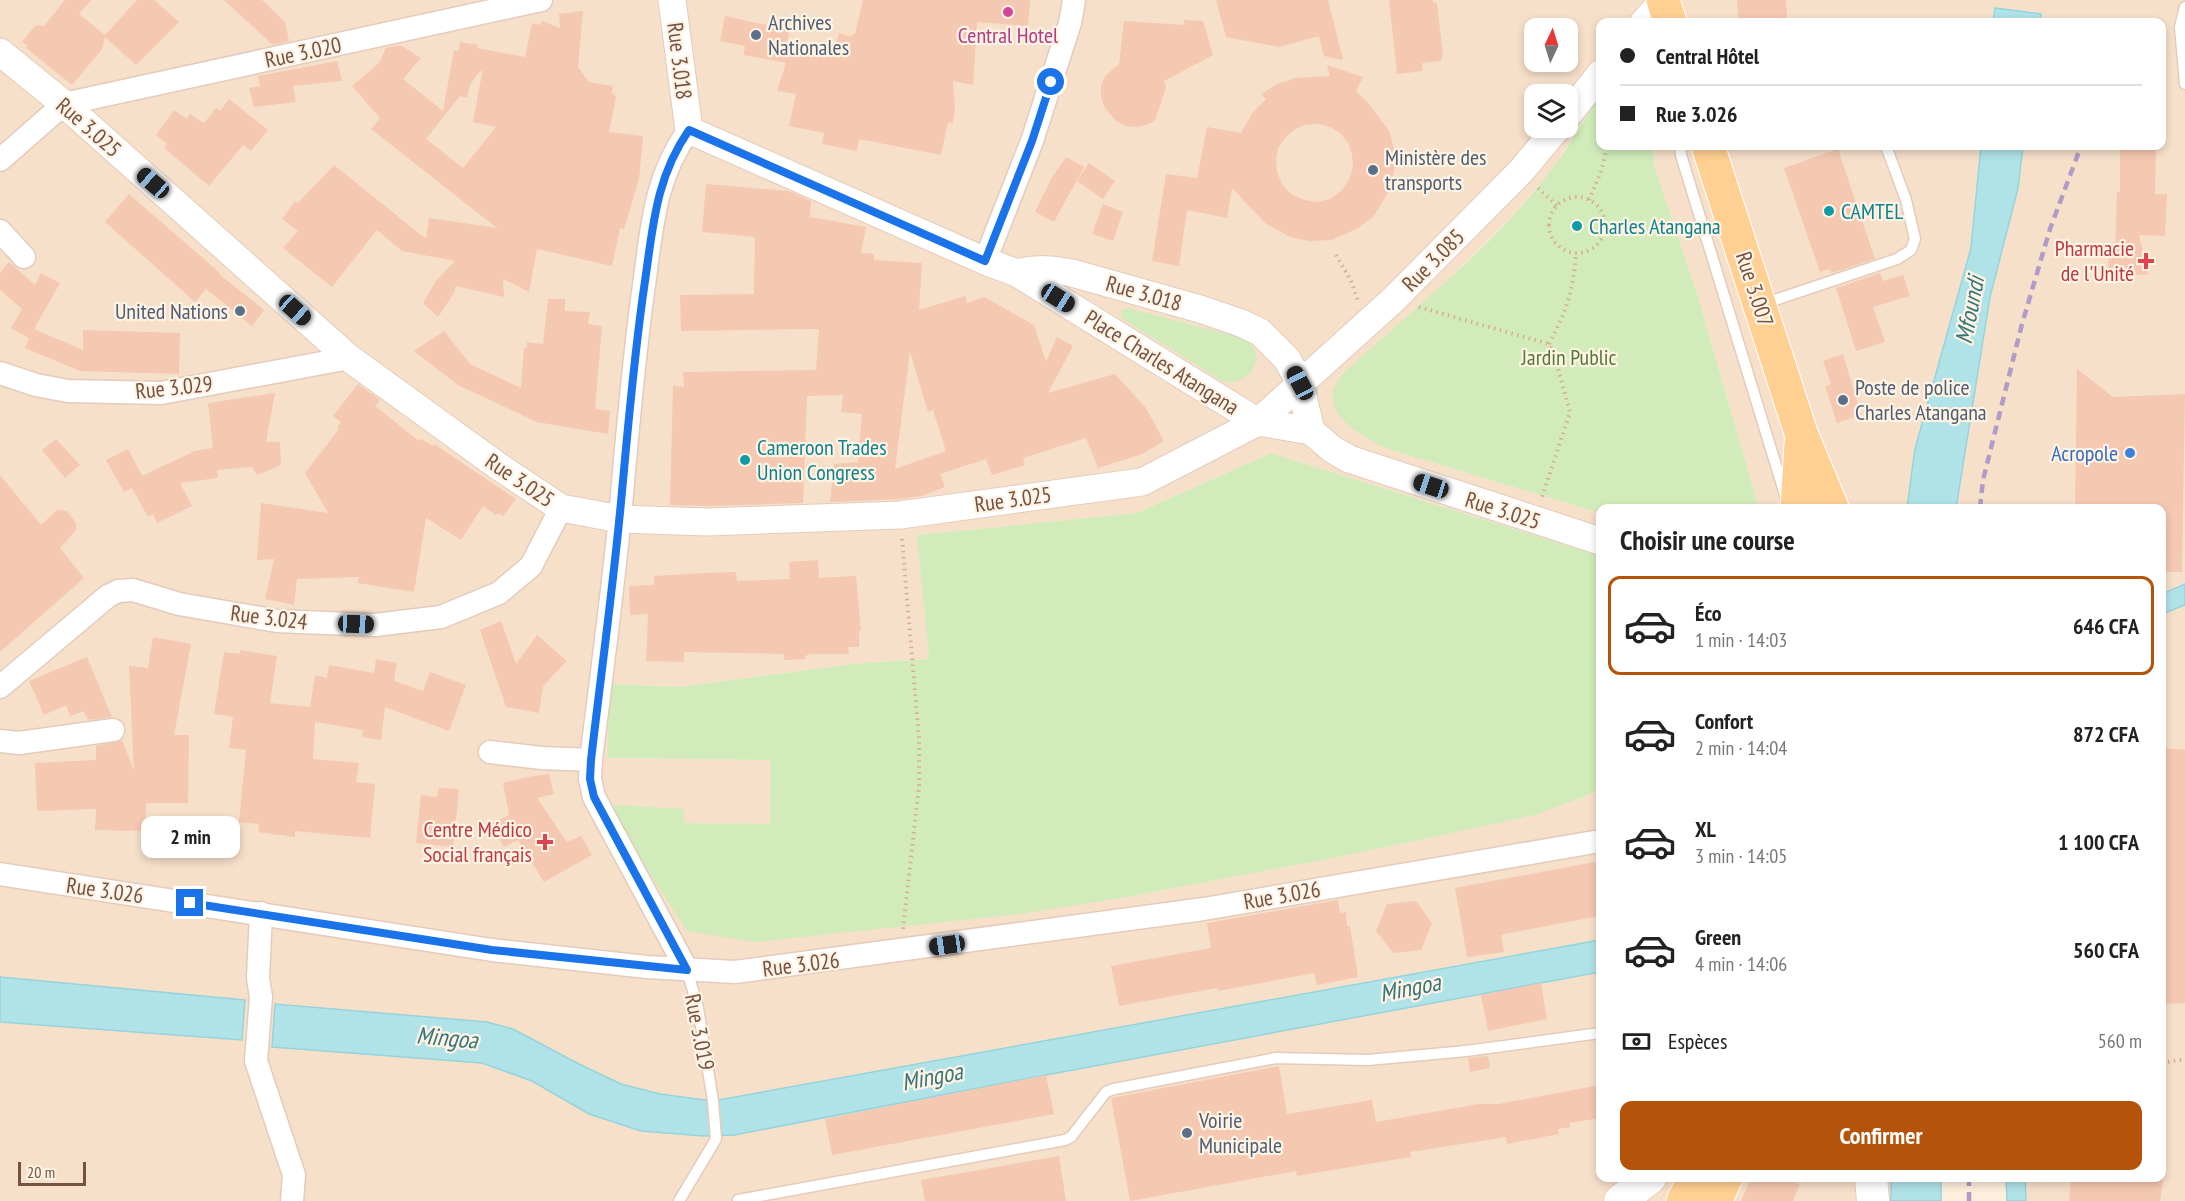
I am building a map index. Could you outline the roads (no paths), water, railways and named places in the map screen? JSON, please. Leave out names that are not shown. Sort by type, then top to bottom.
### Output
[{"type":"main road","name":"Rue 3.007","points":[[1709,150],[1801,433],[1830,504]]},
{"type":"main road","name":"Rue 3.007","points":[[1797,504],[1801,433]]},
{"type":"main road","points":[[1620,1201],[1645,1182]]},
{"type":"main road","points":[[1871,1182],[1873,1201]]},
{"type":"main road","points":[[1684,1201],[1715,1186]]},
{"type":"street","name":"Rue 3.020","points":[[64,104],[541,0]]},
{"type":"street","name":"Rue 3.018","points":[[672,0],[689,130],[1017,273],[1032,269],[1052,269],[1072,273],[1241,323],[1260,332],[1273,344],[1287,359],[1300,383]]},
{"type":"street","points":[[985,261],[1032,141],[1070,23],[1074,0]]},
{"type":"street","name":"Rue 3.025","points":[[0,52],[64,104],[349,358],[498,466],[561,508],[620,519],[718,522],[900,514],[1142,482],[1258,422]]},
{"type":"street","points":[[1578,102],[1596,79]]},
{"type":"street","points":[[0,160],[64,104]]},
{"type":"street","name":"Rue 3.019","points":[[687,970],[594,797],[590,779],[620,519],[636,345],[655,209],[664,174],[675,150],[689,130]]},
{"type":"street","name":"Rue 3.085","points":[[1300,383],[1393,300],[1521,171],[1549,138]]},
{"type":"street","points":[[0,231],[24,257]]},
{"type":"street","name":"Place Charles Atangana","points":[[1017,273],[1258,422],[1300,383]]},
{"type":"street","name":"Rue 3.029","points":[[0,373],[36,385],[68,391],[161,393],[349,358]]},
{"type":"street","points":[[1258,422],[1311,431],[1300,383]]},
{"type":"street","name":"Rue 3.025","points":[[1311,431],[1332,449],[1349,459],[1596,540]]},
{"type":"street","name":"Rue 3.024","points":[[0,687],[108,596],[118,591],[133,590],[179,604],[277,621],[375,625],[441,617],[499,593],[531,566],[561,508]]},
{"type":"street","points":[[0,741],[18,743],[113,730]]},
{"type":"street","points":[[490,753],[591,760]]},
{"type":"street","name":"Rue 3.026","points":[[0,874],[492,950],[687,970],[735,972],[1204,909],[1596,842]]},
{"type":"street","points":[[261,913],[258,978],[261,997],[256,1061],[294,1175],[292,1201]]},
{"type":"lane","points":[[2185,7],[2180,27],[2185,84]]},
{"type":"lane","points":[[1680,150],[1781,484],[1790,504]]},
{"type":"lane","points":[[1760,305],[1897,259],[1911,250],[1915,239],[1906,200],[1887,150]]},
{"type":"lane","name":"Rue 3.019","points":[[679,1201],[716,1138],[713,1101],[698,1008],[687,970]]},
{"type":"lane","points":[[738,1200],[1065,1140],[1071,1137],[1106,1092],[1114,1089],[1276,1058],[1368,1060],[1488,1048],[1596,1034]]},
{"type":"water","points":[[1995,8],[2041,14],[2040,18],[1994,18]]},
{"type":"water","name":"Mfoundi","points":[[1981,150],[2023,150],[2018,188],[1990,297],[1957,504],[1908,504],[1915,449],[1971,248]]},
{"type":"water","points":[[2185,584],[2185,605],[2166,612],[2166,592]]},
{"type":"water","name":"Mingoa","points":[[1596,941],[1596,973],[734,1135],[704,1136],[641,1131],[589,1114],[532,1081],[482,1063],[272,1047],[275,1004],[487,1022],[513,1029],[621,1084],[660,1094],[713,1101]]},
{"type":"water","points":[[0,977],[245,1000],[242,1040],[0,1022]]},
{"type":"water","points":[[1891,1182],[1941,1182],[1941,1201],[1891,1201]]},
{"type":"water","points":[[2006,1182],[2025,1182],[2026,1201],[2007,1201]]},
{"type":"railway","points":[[1980,504],[1983,480],[2022,324],[2050,229],[2080,150]]},
{"type":"railway","points":[[1969,1182],[1969,1201]]},
{"type":"place","name":"Central Hotel","points":[[1008,12]]},
{"type":"place","name":"Archives Nationales","points":[[756,35]]},
{"type":"place","name":"Ministère des transports","points":[[1373,170]]},
{"type":"place","name":"CAMTEL","points":[[1829,211]]},
{"type":"place","name":"Charles Atangana","points":[[1577,226]]},
{"type":"place","name":"Pharmacie de l'Unité","points":[[2146,261]]},
{"type":"place","name":"United Nations","points":[[240,311]]},
{"type":"place","name":"Poste de police Charles Atangana","points":[[1843,400]]},
{"type":"place","name":"Acropole","points":[[2130,453]]},
{"type":"place","name":"Cameroon Trades Union Congress","points":[[745,460]]},
{"type":"place","name":"Centre Médico Social français","points":[[545,842]]},
{"type":"place","name":"Voirie Municipale","points":[[1187,1133]]},
{"type":"park label","name":"Jardin Public","points":[[1569,357]]}]
